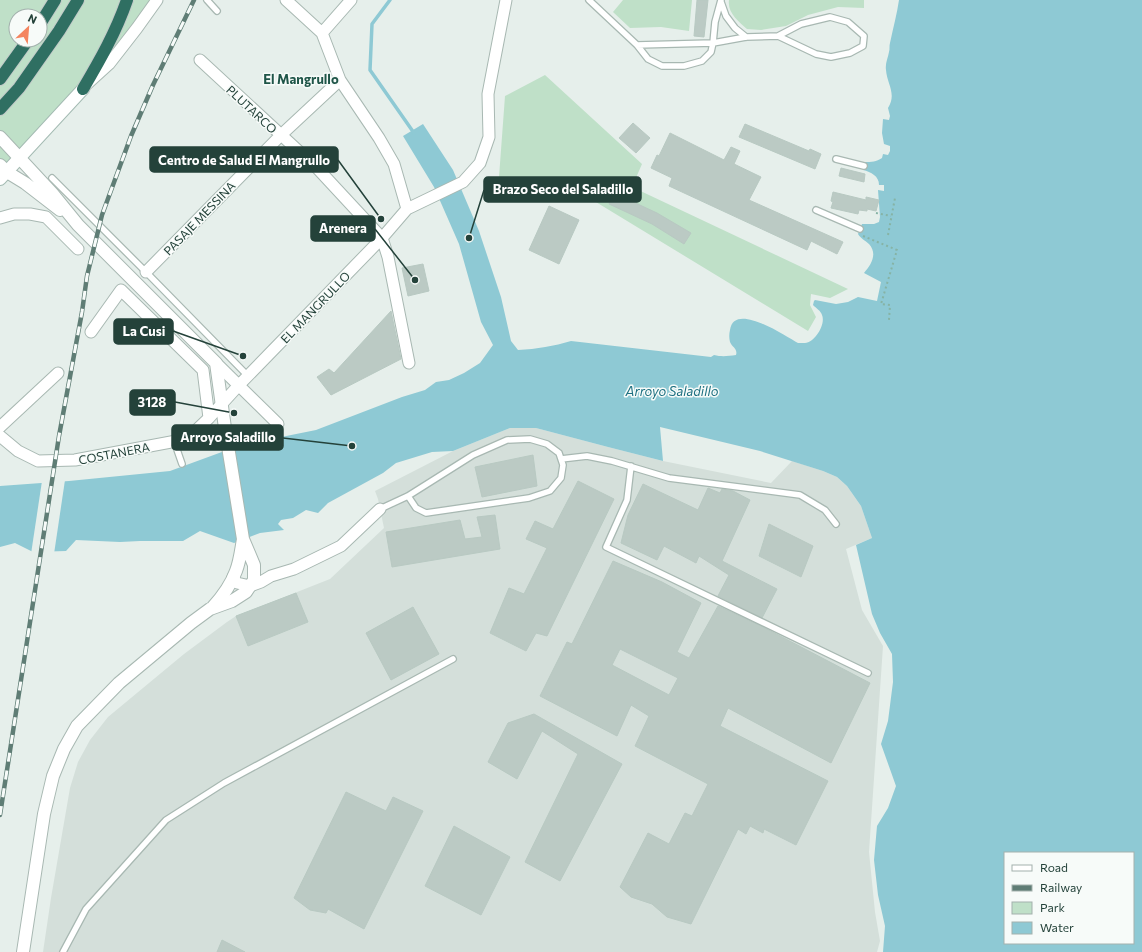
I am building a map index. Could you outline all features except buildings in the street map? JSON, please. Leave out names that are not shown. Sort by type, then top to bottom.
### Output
[{"type":"highway","points":[[48,11],[55,0]]},
{"type":"highway","points":[[0,109],[19,88],[59,31],[78,0]]},
{"type":"highway","points":[[83,89],[115,32],[127,0]]},
{"type":"highway","points":[[1,78],[22,48]]},
{"type":"street","points":[[78,224],[25,183],[2,172],[19,158],[83,89],[109,64],[138,28],[157,0]]},
{"type":"street","points":[[286,0],[322,33],[340,80],[379,138],[394,164],[407,209],[464,182],[480,163],[489,137],[488,94],[506,0]]},
{"type":"street","points":[[322,33],[351,0]]},
{"type":"street","name":"PLUTARCO","points":[[200,60],[318,169],[382,238],[388,257],[409,363]]},
{"type":"street","name":"PASAJE MESSINA","points":[[146,272],[280,135],[340,80]]},
{"type":"street","points":[[0,137],[52,193],[78,224],[278,424]]},
{"type":"street","name":"EL MANGRULLO","points":[[222,404],[382,238],[407,209]]},
{"type":"street","points":[[0,218],[14,214],[30,214],[46,217],[78,249]]},
{"type":"street","points":[[91,332],[121,290],[203,370],[209,418]]},
{"type":"street","points":[[210,609],[232,601],[246,592],[254,580],[254,565],[243,540],[216,363]]},
{"type":"street","points":[[0,427],[58,373]]},
{"type":"street","name":"COSTANERA","points":[[0,436],[18,450],[38,461],[75,460],[187,439],[222,404]]},
{"type":"street","points":[[235,574],[237,583],[250,586],[271,576],[294,569],[341,546],[380,509]]},
{"type":"street","points":[[23,952],[44,814],[53,776],[64,749],[77,726],[119,682],[210,609],[221,598],[230,585],[235,574],[243,540]]},
{"type":"street","points":[[235,574],[247,568],[271,576]]},
{"type":"lane","points":[[207,0],[217,11]]},
{"type":"lane","points":[[589,0],[637,46],[648,59],[662,66],[684,66],[702,61],[711,52],[715,22],[721,0]]},
{"type":"lane","points":[[721,0],[726,16],[746,37]]},
{"type":"lane","points":[[637,46],[713,43],[746,37],[778,36],[801,24],[830,17],[848,22],[864,36],[863,46],[850,53],[831,57],[816,54],[778,36]]},
{"type":"lane","points":[[836,159],[864,166]]},
{"type":"lane","points":[[52,178],[248,376]]},
{"type":"lane","points":[[816,210],[859,231]]},
{"type":"lane","points":[[380,509],[408,496],[473,455],[508,440],[530,439],[547,444],[559,453],[563,465],[561,478],[550,490],[529,498],[426,513],[416,508],[408,496]]},
{"type":"lane","points":[[174,441],[182,464]]},
{"type":"lane","points":[[561,459],[587,456],[631,466],[669,478],[800,495],[825,510],[836,524]]},
{"type":"lane","points":[[631,466],[628,500],[606,547],[868,673]]},
{"type":"lane","points":[[63,952],[86,909],[166,820],[224,783],[453,659]]},
{"type":"path","points":[[888,235],[895,198]]},
{"type":"path","points":[[876,213],[892,216]]},
{"type":"path","points":[[859,231],[897,250],[881,304],[890,305],[888,320]]},
{"type":"shaded area","points":[[510,428],[536,428],[663,461],[771,483],[792,461],[837,477],[847,486],[861,506],[872,538],[846,549],[862,610],[883,646],[869,852],[875,912],[880,941],[877,952],[43,952],[70,788],[78,762],[90,740],[108,717],[184,654],[236,616],[330,579],[384,528],[375,491],[453,451]]},
{"type":"green space","points":[[0,0],[157,0],[137,28],[0,179]]},
{"type":"green space","points":[[623,0],[692,0],[689,31],[661,27],[630,28],[613,12]]},
{"type":"green space","points":[[729,0],[864,0],[864,8],[838,7],[808,15],[786,26],[761,30],[747,29],[734,17],[730,9]]},
{"type":"green space","points":[[545,75],[642,164],[632,187],[848,289],[830,298],[811,294],[810,305],[816,317],[808,331],[586,196],[499,177],[505,96]]},
{"type":"water","points":[[899,0],[1142,0],[1142,952],[883,952],[885,926],[878,895],[874,860],[877,826],[888,808],[896,786],[881,744],[888,721],[893,682],[892,654],[880,633],[872,614],[856,545],[872,538],[861,506],[847,486],[837,477],[823,471],[760,451],[660,427],[663,461],[536,428],[510,428],[453,451],[432,452],[396,463],[383,473],[328,503],[318,513],[306,510],[293,518],[281,520],[278,524],[284,530],[260,533],[234,543],[200,531],[183,541],[120,542],[76,540],[66,551],[33,552],[15,543],[0,547],[0,486],[170,471],[241,445],[316,430],[402,397],[425,390],[436,382],[449,380],[480,363],[493,345],[481,322],[459,244],[434,187],[403,136],[423,124],[453,170],[479,231],[501,297],[511,341],[518,350],[545,347],[571,341],[711,357],[714,355],[736,355],[736,350],[730,342],[729,333],[734,322],[740,319],[761,323],[798,343],[809,342],[819,332],[823,319],[820,311],[813,305],[815,300],[836,304],[848,302],[858,297],[877,301],[881,282],[864,273],[871,263],[873,255],[872,248],[858,234],[862,224],[874,224],[879,222],[880,217],[878,190],[884,191],[884,185],[879,185],[878,179],[874,175],[863,170],[864,162],[878,160],[882,158],[883,154],[888,155],[890,151],[890,146],[884,144],[882,133],[883,119],[889,120],[890,116],[888,108],[892,98],[886,70]]},
{"type":"pier","points":[[65,480],[54,554],[31,554],[42,481]]},
{"type":"waterway","points":[[390,0],[372,24],[370,70],[414,133]]},
{"type":"railway","points":[[0,815],[59,436],[82,312],[87,276],[102,215],[131,136],[153,85],[194,0]]},
{"type":"place","name":"Centro de Salud El Mangrullo","points":[[381,219]]},
{"type":"place","name":"Brazo Seco del Saladillo","points":[[469,238]]},
{"type":"place","name":"Arenera","points":[[415,280]]},
{"type":"place","name":"La Cusi","points":[[243,356]]},
{"type":"place","name":"3128","points":[[234,413]]},
{"type":"place","name":"Arroyo Saladillo","points":[[352,446]]},
{"type":"district","name":"El Mangrullo","points":[[301,79]]}]
